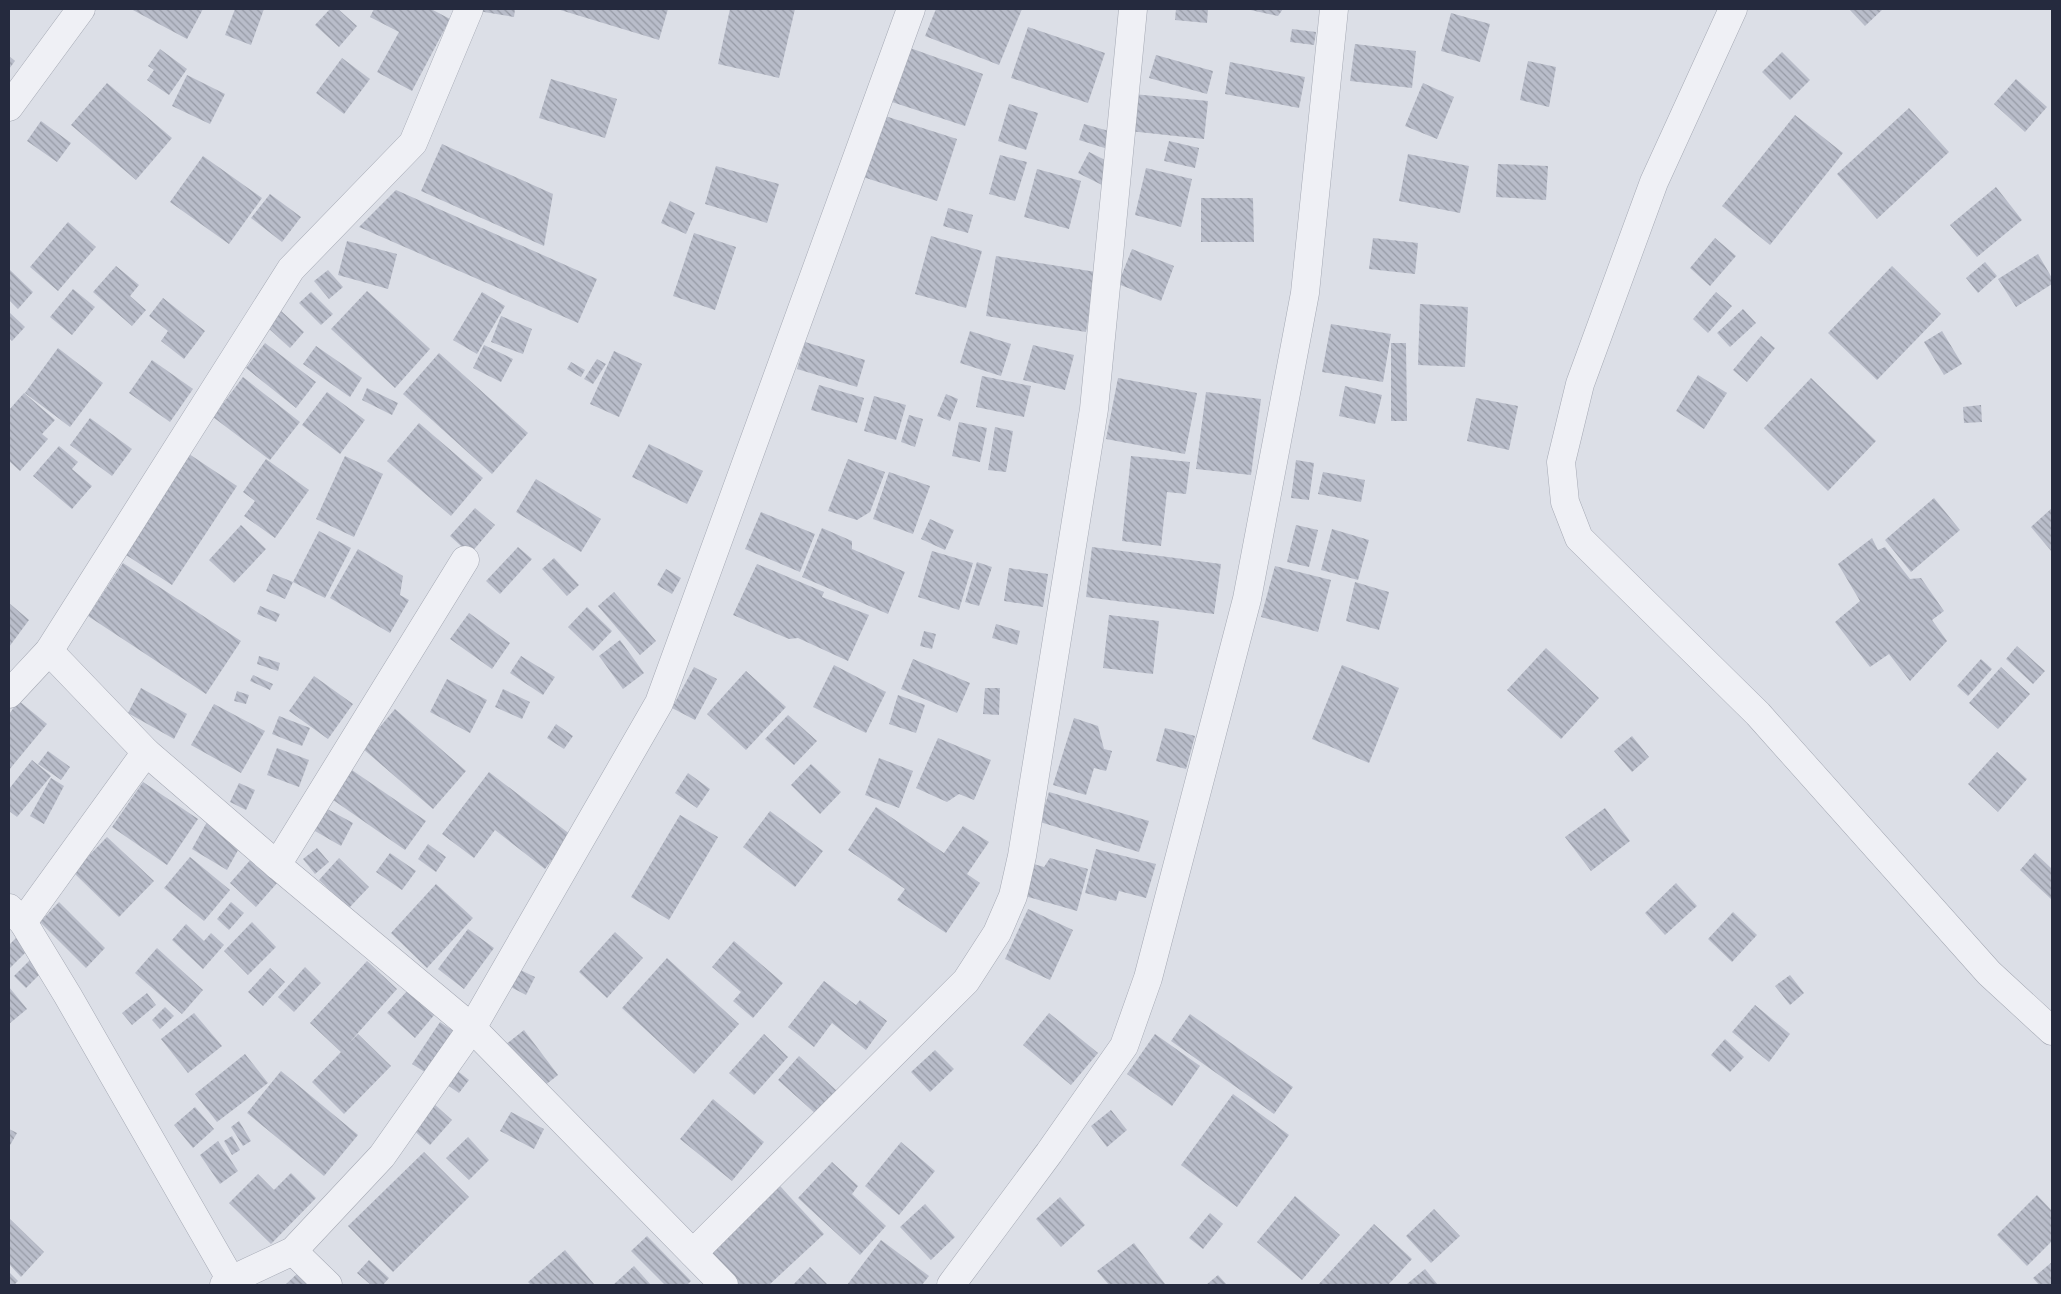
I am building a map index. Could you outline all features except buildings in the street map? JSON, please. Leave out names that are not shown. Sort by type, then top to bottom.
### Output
[{"type":"street","points":[[9,108],[81,9]]},
{"type":"street","points":[[9,694],[49,651],[291,269],[413,143],[469,9]]},
{"type":"street","points":[[146,752],[16,915],[68,996],[228,1283],[293,1252],[382,1156],[472,1028],[659,703],[911,9]]},
{"type":"street","points":[[693,1253],[966,981],[997,933],[1013,896],[1022,856],[1094,409],[1133,9]]},
{"type":"street","points":[[951,1285],[1049,1153],[1124,1046],[1148,978],[1249,589],[1304,293],[1334,9]]},
{"type":"street","points":[[1733,9],[1654,182],[1580,384],[1561,462],[1565,502],[1579,538],[1758,714],[1989,973],[2052,1031]]},
{"type":"street","points":[[277,865],[464,560]]},
{"type":"street","points":[[49,651],[146,752],[277,865],[472,1028],[724,1285]]},
{"type":"street","points":[[293,1252],[328,1285]]}]
